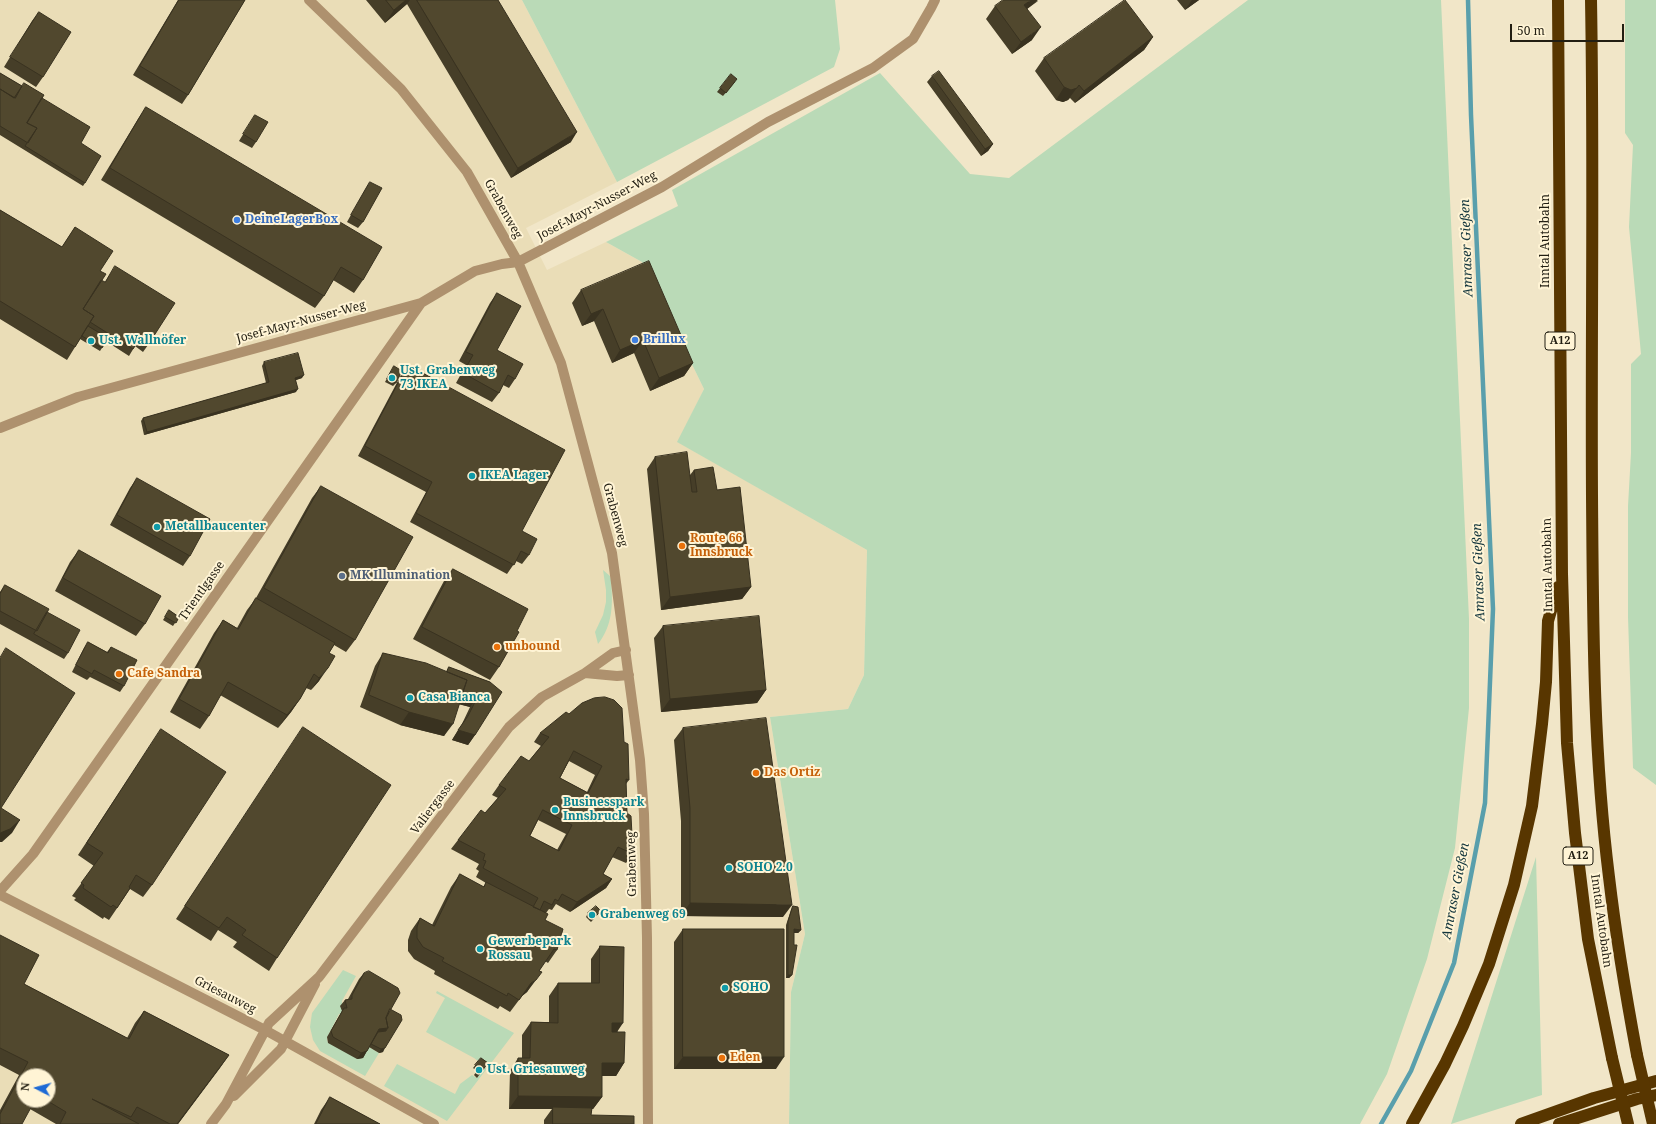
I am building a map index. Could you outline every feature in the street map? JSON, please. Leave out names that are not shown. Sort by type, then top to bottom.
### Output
[{"type":"highway","name":"Inntal Autobahn","points":[[1558,0],[1562,574],[1567,743],[1575,833],[1588,939],[1612,1058],[1628,1124]]},
{"type":"highway","name":"Inntal Autobahn","points":[[1591,0],[1592,544],[1596,701],[1600,784],[1609,876],[1625,990],[1637,1055],[1653,1124]]},
{"type":"highway","points":[[1412,1124],[1445,1064],[1463,1026],[1492,957],[1514,885],[1532,806],[1540,752],[1546,682],[1548,621],[1562,574]]},
{"type":"highway","points":[[1521,1124],[1594,1098],[1656,1082]]},
{"type":"highway","points":[[1559,1124],[1631,1101],[1656,1095]]},
{"type":"street","name":"Grabenweg","points":[[308,0],[401,89],[467,172],[518,262],[561,364],[612,553],[640,760],[644,814],[648,1124]]},
{"type":"street","name":"Josef-Mayr-Nusser-Weg","points":[[0,428],[78,396],[422,303],[475,271],[502,264],[518,262],[662,187],[768,122],[873,68],[913,39],[935,0]]},
{"type":"street","name":"Trientlgasse","points":[[0,891],[33,854],[422,303]]},
{"type":"street","name":"Valiergasse","points":[[211,1124],[226,1104],[280,1050],[319,977],[509,727],[542,697],[585,673],[613,653],[626,650]]},
{"type":"street","points":[[585,673],[617,676],[629,675]]},
{"type":"street","name":"Griesauweg","points":[[0,895],[266,1030],[434,1124]]},
{"type":"street","name":"Valiergasse","points":[[226,1104],[269,1023],[319,977]]},
{"type":"shaded area","points":[[0,0],[522,0],[617,182],[526,228],[547,270],[606,242],[642,262],[704,389],[678,442],[867,550],[864,675],[848,709],[770,717],[805,934],[791,992],[789,1124],[0,1124]]},
{"type":"green space","points":[[522,0],[835,0],[840,49],[834,67],[617,182]]},
{"type":"green space","points":[[1248,0],[1441,0],[1469,619],[1469,708],[1455,848],[1427,959],[1387,1074],[1360,1124],[789,1124],[791,992],[805,934],[770,717],[848,709],[864,675],[867,550],[677,442],[704,389],[642,262],[606,242],[678,206],[672,190],[880,73],[970,174],[1009,178]]},
{"type":"green space","points":[[1625,0],[1656,0],[1656,785],[1633,768],[1628,617],[1628,506],[1631,453],[1631,364],[1641,354],[1629,227],[1633,145],[1625,133]]},
{"type":"green space","points":[[603,570],[610,576],[611,580],[612,606],[607,629],[598,644],[595,632],[603,615],[606,602]]},
{"type":"green space","points":[[1536,857],[1542,1095],[1451,1124]]},
{"type":"green space","points":[[343,970],[356,976],[342,1001],[343,1014],[339,1014],[327,1038],[328,1043],[369,1047],[379,1053],[365,1076],[320,1051],[313,1040],[310,1027],[312,1013]]},
{"type":"green space","points":[[437,991],[514,1033],[447,1121],[384,1086],[397,1064],[455,1094],[460,1084],[472,1075],[477,1078],[486,1067],[474,1058],[426,1032],[445,998],[436,993]]},
{"type":"building","points":[[179,0],[245,0],[188,95],[140,66]]},
{"type":"building","points":[[386,0],[406,0],[394,10]]},
{"type":"building","points":[[417,0],[498,0],[577,132],[518,168]]},
{"type":"building","points":[[1003,0],[1031,0],[1024,5],[1041,27],[1021,42],[995,6]]},
{"type":"building","points":[[1125,0],[1153,37],[1084,91],[1079,85],[1077,88],[1071,90],[1064,87],[1044,58]]},
{"type":"building","points":[[39,12],[71,32],[43,77],[10,57]]},
{"type":"building","points":[[939,71],[993,144],[985,149],[932,76]]},
{"type":"building","points":[[0,73],[22,86],[14,98],[0,89]]},
{"type":"building","points":[[731,74],[737,79],[726,93],[720,88]]},
{"type":"building","points":[[24,83],[44,95],[27,123],[37,128],[28,143],[0,126],[0,89],[15,98]]},
{"type":"building","points":[[42,98],[90,127],[81,143],[101,156],[85,183],[25,146],[37,128],[27,123]]},
{"type":"building","name":"DeineLagerBox","points":[[146,107],[382,247],[363,280],[341,267],[324,296],[110,168]]},
{"type":"building","points":[[255,115],[268,122],[256,142],[243,134]]},
{"type":"building","points":[[370,182],[382,188],[363,222],[351,215]]},
{"type":"building","points":[[0,210],[62,247],[75,227],[113,251],[100,271],[106,274],[83,309],[94,316],[75,347],[0,301]]},
{"type":"building","name":"Brillux","points":[[649,261],[693,363],[659,378],[643,340],[620,350],[603,309],[591,314],[581,290]]},
{"type":"building","points":[[115,266],[175,303],[148,345],[139,340],[133,349],[90,322],[94,316],[83,309],[101,280],[105,282]]},
{"type":"building","points":[[497,293],[521,306],[497,350],[523,364],[515,379],[508,375],[499,393],[463,373],[473,355],[466,352]]},
{"type":"building","points":[[88,326],[103,335],[100,340],[105,343],[102,348],[82,336]]},
{"type":"building","points":[[298,353],[304,375],[295,378],[298,389],[147,432],[143,418],[269,382],[264,362]]},
{"type":"building","name":"IKEA Lager","points":[[408,365],[565,450],[522,531],[537,539],[529,555],[521,551],[514,565],[416,513],[432,482],[365,446]]},
{"type":"building","name":"Ust. Grabenweg 73 IKEA","points":[[394,366],[402,371],[396,383],[387,379]]},
{"type":"building","points":[[687,452],[692,492],[697,492],[694,470],[713,467],[717,490],[740,487],[751,587],[670,597],[655,457]]},
{"type":"building","name":"Metallbaucenter","points":[[137,478],[210,519],[190,556],[117,515]]},
{"type":"building","points":[[321,486],[413,537],[355,640],[264,588]]},
{"type":"building","points":[[79,550],[161,596],[145,624],[63,578]]},
{"type":"building","points":[[453,569],[528,609],[517,631],[519,632],[499,667],[422,627]]},
{"type":"building","points":[[5,585],[49,609],[37,631],[0,611],[0,594]]},
{"type":"building","points":[[256,598],[335,643],[329,653],[335,656],[328,668],[319,678],[314,674],[300,699],[287,715],[228,682],[209,716],[179,699],[223,620],[238,629]]},
{"type":"building","points":[[169,610],[179,617],[176,623],[165,617]]},
{"type":"building","points":[[47,612],[80,630],[68,653],[34,634]]},
{"type":"building","points":[[759,616],[766,690],[670,699],[663,626]]},
{"type":"building","points":[[88,642],[108,653],[111,647],[137,660],[124,686],[94,670],[92,674],[76,665]]},
{"type":"building","points":[[6,648],[75,693],[1,808],[20,820],[10,829],[0,833],[0,658]]},
{"type":"building","name":"Casa Bianca","points":[[383,653],[426,663],[467,680],[453,724],[409,712],[369,695]]},
{"type":"building","points":[[449,667],[490,682],[502,692],[475,735],[458,730],[468,716],[477,698],[462,694],[467,680],[447,672]]},
{"type":"building","name":"Businesspark Innsbruck","points":[[605,697],[614,700],[622,708],[624,742],[628,744],[629,780],[626,779],[627,813],[631,816],[633,854],[618,847],[603,874],[612,879],[577,902],[562,894],[558,901],[555,899],[552,905],[544,901],[540,910],[533,907],[538,898],[483,868],[486,861],[483,860],[485,854],[458,840],[481,810],[485,813],[506,789],[499,785],[521,756],[529,761],[549,737],[540,733],[566,712],[569,714],[582,703],[594,698]],"holes":[[[574,751],[602,766],[588,793],[560,778]],[[543,810],[572,825],[559,851],[530,836]]]},
{"type":"building","name":"SOHO 2.0","points":[[766,718],[792,905],[690,903],[690,808],[683,728]]},
{"type":"building","points":[[303,727],[391,785],[277,958],[242,935],[246,930],[227,917],[219,928],[185,906]]},
{"type":"building","points":[[161,729],[226,772],[152,885],[136,875],[129,887],[130,888],[117,908],[113,905],[111,907],[83,888],[84,885],[81,883],[103,853],[87,843]]},
{"type":"building","name":"Gewerbepark Rossau","points":[[460,874],[484,887],[486,882],[548,914],[545,920],[563,929],[557,950],[554,949],[539,971],[542,972],[536,980],[531,983],[519,1000],[508,993],[507,996],[442,961],[444,958],[423,947],[417,938],[417,927],[420,918],[434,926]]},
{"type":"building","points":[[596,906],[601,911],[594,918],[588,913]]},
{"type":"building","points":[[793,906],[798,907],[801,930],[794,929],[794,945],[797,945],[792,975],[788,975],[788,922]]},
{"type":"building","name":"SOHO","points":[[683,929],[784,929],[784,1057],[683,1057]]},
{"type":"building","points":[[0,935],[39,955],[24,984],[129,1039],[144,1011],[229,1055],[177,1124],[170,1124],[137,1107],[131,1117],[92,1099],[139,1124],[60,1124],[66,1112],[56,1106],[56,1068],[25,1068],[28,1062],[0,1048]]},
{"type":"building","points":[[600,946],[624,947],[623,1023],[612,1023],[612,1032],[625,1032],[624,1063],[602,1063],[602,1097],[518,1096],[518,1058],[530,1058],[531,1022],[558,1023],[558,983],[599,983]]},
{"type":"building","points":[[369,971],[398,988],[400,993],[386,1018],[388,1028],[379,1029],[367,1051],[361,1053],[333,1037],[331,1031],[344,1008],[347,1008],[345,1000],[352,999],[352,995],[364,973]]},
{"type":"building","points":[[390,1009],[401,1015],[402,1020],[385,1048],[381,1049],[371,1044],[378,1032],[386,1031],[388,1028],[386,1018]]},
{"type":"building","name":"Ust. Griesauweg","points":[[481,1058],[488,1063],[479,1075],[476,1072],[479,1068],[475,1065]]},
{"type":"building","points":[[16,1084],[16,1108],[31,1108],[22,1124],[0,1124],[0,1114]]},
{"type":"building","points":[[330,1097],[380,1124],[316,1124]]},
{"type":"building","points":[[553,1107],[592,1108],[591,1115],[634,1116],[634,1124],[553,1124]]},
{"type":"waterway","name":"Amraser Gießen","points":[[1381,1124],[1411,1071],[1454,963],[1485,803],[1493,609],[1471,115],[1468,0]]},
{"type":"place","name":"DeineLagerBox","points":[[237,220]]},
{"type":"place","name":"Brillux","points":[[635,340]]},
{"type":"place","name":"Ust. Wallnöfer","points":[[91,341]]},
{"type":"place","name":"Ust. Grabenweg 73 IKEA","points":[[392,378]]},
{"type":"place","name":"IKEA Lager","points":[[472,476]]},
{"type":"place","name":"Metallbaucenter","points":[[157,527]]},
{"type":"place","name":"Route 66 Innsbruck","points":[[682,546]]},
{"type":"place","name":"MK Illumination","points":[[342,576]]},
{"type":"place","name":"unbound","points":[[497,647]]},
{"type":"place","name":"Cafe Sandra","points":[[119,674]]},
{"type":"place","name":"Casa Bianca","points":[[410,698]]},
{"type":"place","name":"Das Ortiz","points":[[756,773]]},
{"type":"place","name":"Businesspark Innsbruck","points":[[555,810]]},
{"type":"place","name":"SOHO 2.0","points":[[729,868]]},
{"type":"place","name":"Grabenweg 69","points":[[592,915]]},
{"type":"place","name":"Gewerbepark Rossau","points":[[480,949]]},
{"type":"place","name":"SOHO","points":[[725,988]]},
{"type":"place","name":"Eden","points":[[722,1058]]},
{"type":"place","name":"Ust. Griesauweg","points":[[479,1070]]}]
